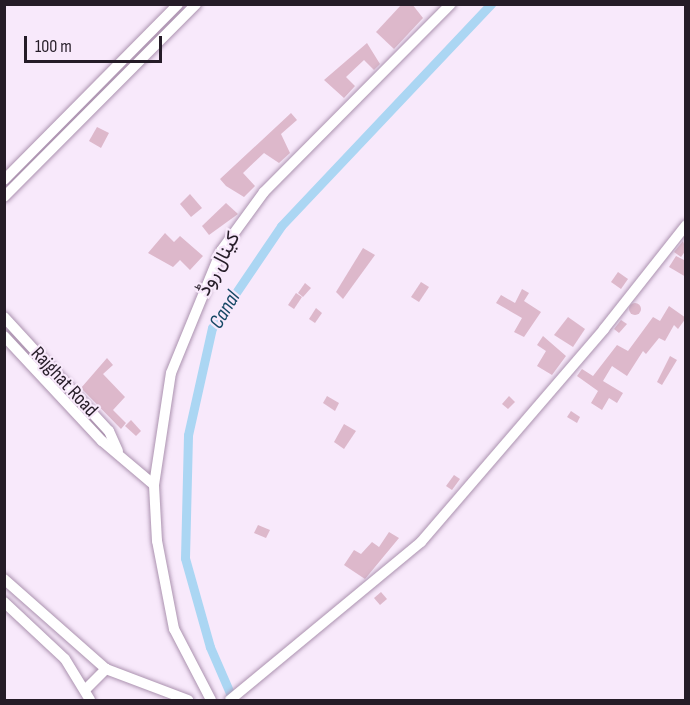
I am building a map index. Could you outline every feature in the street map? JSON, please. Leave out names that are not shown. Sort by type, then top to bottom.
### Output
[{"type":"street","points":[[4,180],[178,4]]},
{"type":"street","name":"کینال روڈ","points":[[212,700],[174,629],[157,541],[154,485],[171,373],[221,251],[264,192],[451,4]]},
{"type":"street","points":[[4,197],[191,6]]},
{"type":"street","points":[[230,700],[421,542],[583,355],[686,225]]},
{"type":"street","name":"Rajghat Road","points":[[4,317],[110,431],[118,451]]},
{"type":"street","name":"Rajghat Road","points":[[4,336],[102,441],[118,451],[154,485]]},
{"type":"street","points":[[4,579],[76,648],[106,669],[188,700]]},
{"type":"street","points":[[15,612],[15,601],[26,600]]},
{"type":"street","points":[[4,602],[65,659],[87,695],[106,669]]},
{"type":"street","points":[[65,659],[76,648]]},
{"type":"building","points":[[402,4],[412,4],[423,18],[394,49],[376,32]]},
{"type":"building","points":[[367,43],[380,64],[374,70],[364,60],[346,77],[355,86],[344,98],[324,80]]},
{"type":"building","points":[[291,113],[297,120],[281,134],[290,153],[279,163],[264,153],[243,173],[255,186],[244,197],[226,186],[220,179]]},
{"type":"building","points":[[97,127],[109,133],[101,148],[89,141]]},
{"type":"building","points":[[190,194],[202,208],[191,217],[180,204]]},
{"type":"building","points":[[226,203],[238,214],[209,235],[202,226]]},
{"type":"building","points":[[165,233],[174,242],[180,236],[203,256],[190,270],[180,260],[173,267],[148,253]]},
{"type":"building","points":[[683,241],[686,250],[681,257],[674,252]]},
{"type":"building","points":[[363,248],[375,255],[343,299],[336,292]]},
{"type":"building","points":[[676,256],[686,261],[686,277],[669,267]]},
{"type":"building","points":[[618,272],[628,279],[621,289],[611,282]]},
{"type":"building","points":[[421,282],[429,287],[419,302],[411,297]]},
{"type":"building","points":[[305,283],[311,288],[303,297],[298,293]]},
{"type":"building","points":[[522,289],[529,293],[524,301],[541,312],[524,337],[514,332],[522,318],[496,303],[501,295],[515,303]]},
{"type":"building","points":[[296,293],[302,297],[294,309],[288,305]]},
{"type":"building","points":[[637,303],[641,309],[637,315],[633,315],[629,307]]},
{"type":"building","points":[[669,306],[686,318],[678,329],[674,325],[665,341],[659,338],[646,354],[643,351],[627,376],[612,366],[603,381],[623,393],[617,403],[609,398],[602,410],[591,403],[598,391],[577,376],[582,369],[593,376],[617,345],[628,351],[653,317],[660,321]]},
{"type":"building","points":[[316,308],[322,313],[315,323],[309,319]]},
{"type":"building","points":[[568,317],[585,329],[573,347],[554,335]]},
{"type":"building","points":[[621,320],[627,324],[619,333],[614,329]]},
{"type":"building","points":[[543,336],[566,356],[552,375],[537,366],[546,351],[537,345]]},
{"type":"building","points":[[670,356],[677,360],[662,385],[657,382]]},
{"type":"building","points":[[107,358],[113,365],[103,374],[125,397],[113,410],[126,423],[121,429],[81,388]]},
{"type":"building","points":[[327,396],[339,403],[335,411],[323,403]]},
{"type":"building","points":[[509,396],[515,402],[508,409],[502,404]]},
{"type":"building","points":[[571,411],[580,417],[577,423],[567,417]]},
{"type":"building","points":[[131,420],[141,431],[136,436],[125,426]]},
{"type":"building","points":[[344,424],[356,431],[344,449],[334,442]]},
{"type":"building","points":[[454,475],[460,479],[452,490],[446,486]]},
{"type":"building","points":[[258,525],[270,530],[266,538],[254,533]]},
{"type":"building","points":[[389,532],[399,538],[365,579],[344,565],[354,550],[361,554],[372,542],[379,547]]},
{"type":"building","points":[[381,592],[387,599],[380,605],[374,598]]},
{"type":"waterway","name":"Canal","points":[[233,700],[210,647],[185,558],[188,435],[212,328],[281,226],[491,4]]}]
